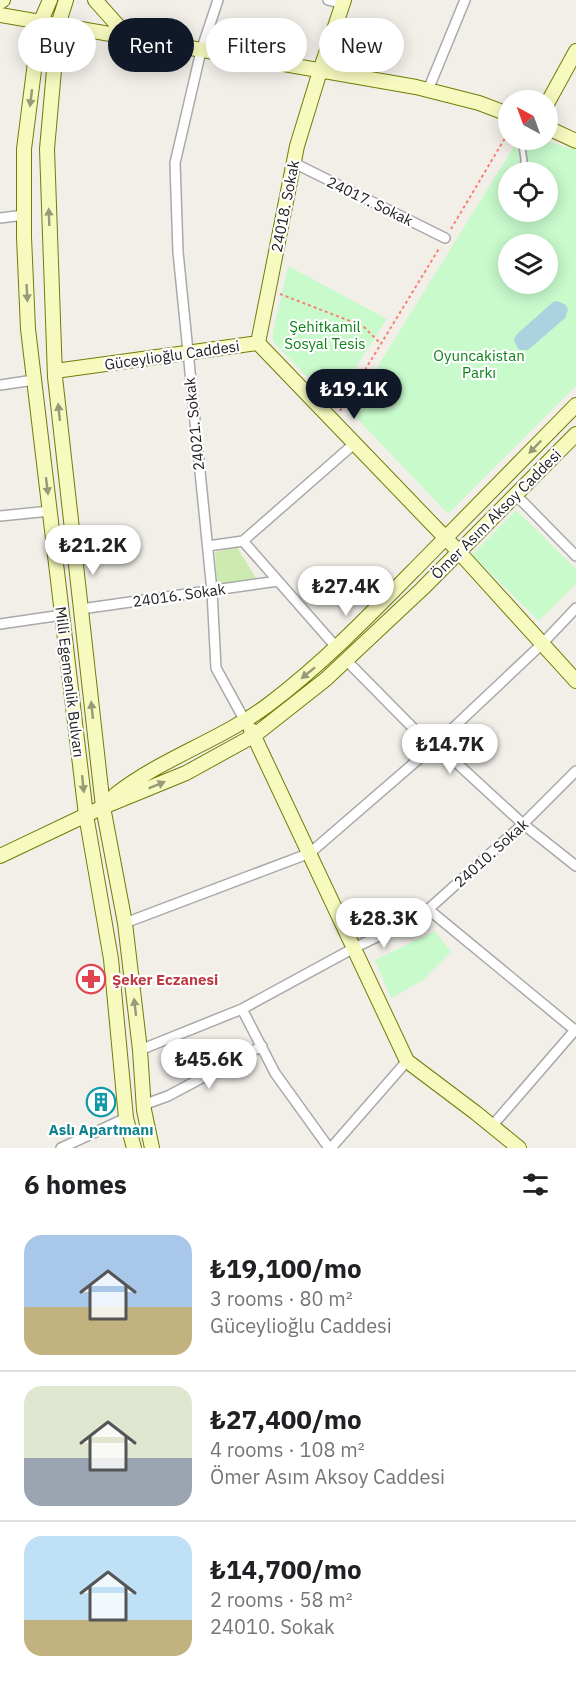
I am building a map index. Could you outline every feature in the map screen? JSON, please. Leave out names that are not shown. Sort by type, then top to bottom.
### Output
[{"type":"street","name":"Milli Egemenlik Bulvarı","points":[[42,18],[50,0]]},
{"type":"street","name":"Milli Egemenlik Bulvarı","points":[[60,18],[66,0]]},
{"type":"street","points":[[95,0],[111,18]]},
{"type":"street","name":"24021. Sokak","points":[[218,0],[201,51],[175,163],[178,252],[212,591],[216,668],[245,721]]},
{"type":"street","points":[[328,0],[343,2]]},
{"type":"street","points":[[428,90],[465,0]]},
{"type":"street","name":"24018. Sokak","points":[[338,18],[343,2]]},
{"type":"street","points":[[0,15],[18,19]]},
{"type":"street","points":[[194,50],[319,71]]},
{"type":"street","points":[[555,90],[576,51]]},
{"type":"street","name":"Milli Egemenlik Bulvarı","points":[[34,72],[24,148],[28,329],[86,814],[111,959],[126,1118],[134,1148]]},
{"type":"street","name":"Milli Egemenlik Bulvarı","points":[[53,72],[46,149],[55,371],[103,807],[125,923],[140,1050],[143,1105],[152,1148]]},
{"type":"street","name":"24018. Sokak","points":[[258,343],[294,164],[320,72]]},
{"type":"street","points":[[326,72],[428,90],[498,110]]},
{"type":"street","points":[[558,133],[576,141]]},
{"type":"street","name":"24017. Sokak","points":[[294,164],[445,238]]},
{"type":"street","points":[[0,218],[24,215]]},
{"type":"street","name":"Güceylioğlu Caddesi","points":[[55,371],[258,343],[459,552],[576,681]]},
{"type":"street","points":[[0,385],[34,380]]},
{"type":"street","name":"Ömer Asım Aksoy Caddesi","points":[[103,807],[118,793],[166,763],[245,721],[337,648],[576,405]]},
{"type":"street","name":"Ömer Asım Aksoy Caddesi","points":[[103,807],[186,773],[255,735],[326,679],[459,552],[576,434]]},
{"type":"street","points":[[207,546],[243,541],[354,443]]},
{"type":"street","points":[[516,495],[576,556]]},
{"type":"street","points":[[0,516],[50,511]]},
{"type":"street","points":[[243,541],[337,648]]},
{"type":"street","name":"24016. Sokak","points":[[81,609],[278,581]]},
{"type":"street","points":[[125,923],[310,853],[435,744],[542,644],[576,608]]},
{"type":"street","points":[[0,624],[62,615]]},
{"type":"street","points":[[346,660],[421,736],[435,744],[523,824],[576,866]]},
{"type":"street","points":[[245,721],[255,735],[407,1061],[519,1148]]},
{"type":"street","name":"24010. Sokak","points":[[140,1050],[242,1009],[354,948],[422,915],[523,824],[576,771]]},
{"type":"street","points":[[0,856],[103,807]]},
{"type":"street","points":[[428,909],[576,1030],[492,1126]]},
{"type":"street","points":[[242,1009],[275,1073],[330,1148],[407,1061]]},
{"type":"street","points":[[143,1105],[168,1096],[262,1046]]},
{"type":"street","points":[[61,1148],[126,1118]]},
{"type":"path","points":[[334,422],[498,150]]},
{"type":"path","points":[[269,290],[363,326],[381,344]]},
{"type":"green space","name":"Oyuncakistan Parkı","points":[[558,145],[576,150],[576,386],[448,514],[350,411],[498,172],[498,222],[558,222],[558,162],[504,162],[512,150],[558,150]]},
{"type":"green space","name":"Şehitkamil Sosyal Tesis","points":[[288,266],[387,319],[332,404],[273,341],[273,331]]},
{"type":"green space","points":[[516,510],[576,569],[576,584],[539,621],[472,555]]},
{"type":"green space","points":[[237,547],[256,578],[217,585],[215,552]]},
{"type":"green space","points":[[435,931],[451,952],[422,981],[391,998],[375,960]]},
{"type":"water","points":[[557,301],[566,305],[568,310],[565,318],[528,350],[519,350],[514,341],[516,335]]},
{"type":"place","name":"Şeker Eczanesi","points":[[91,979]]},
{"type":"place","name":"Aslı Apartmanı","points":[[101,1102]]}]
